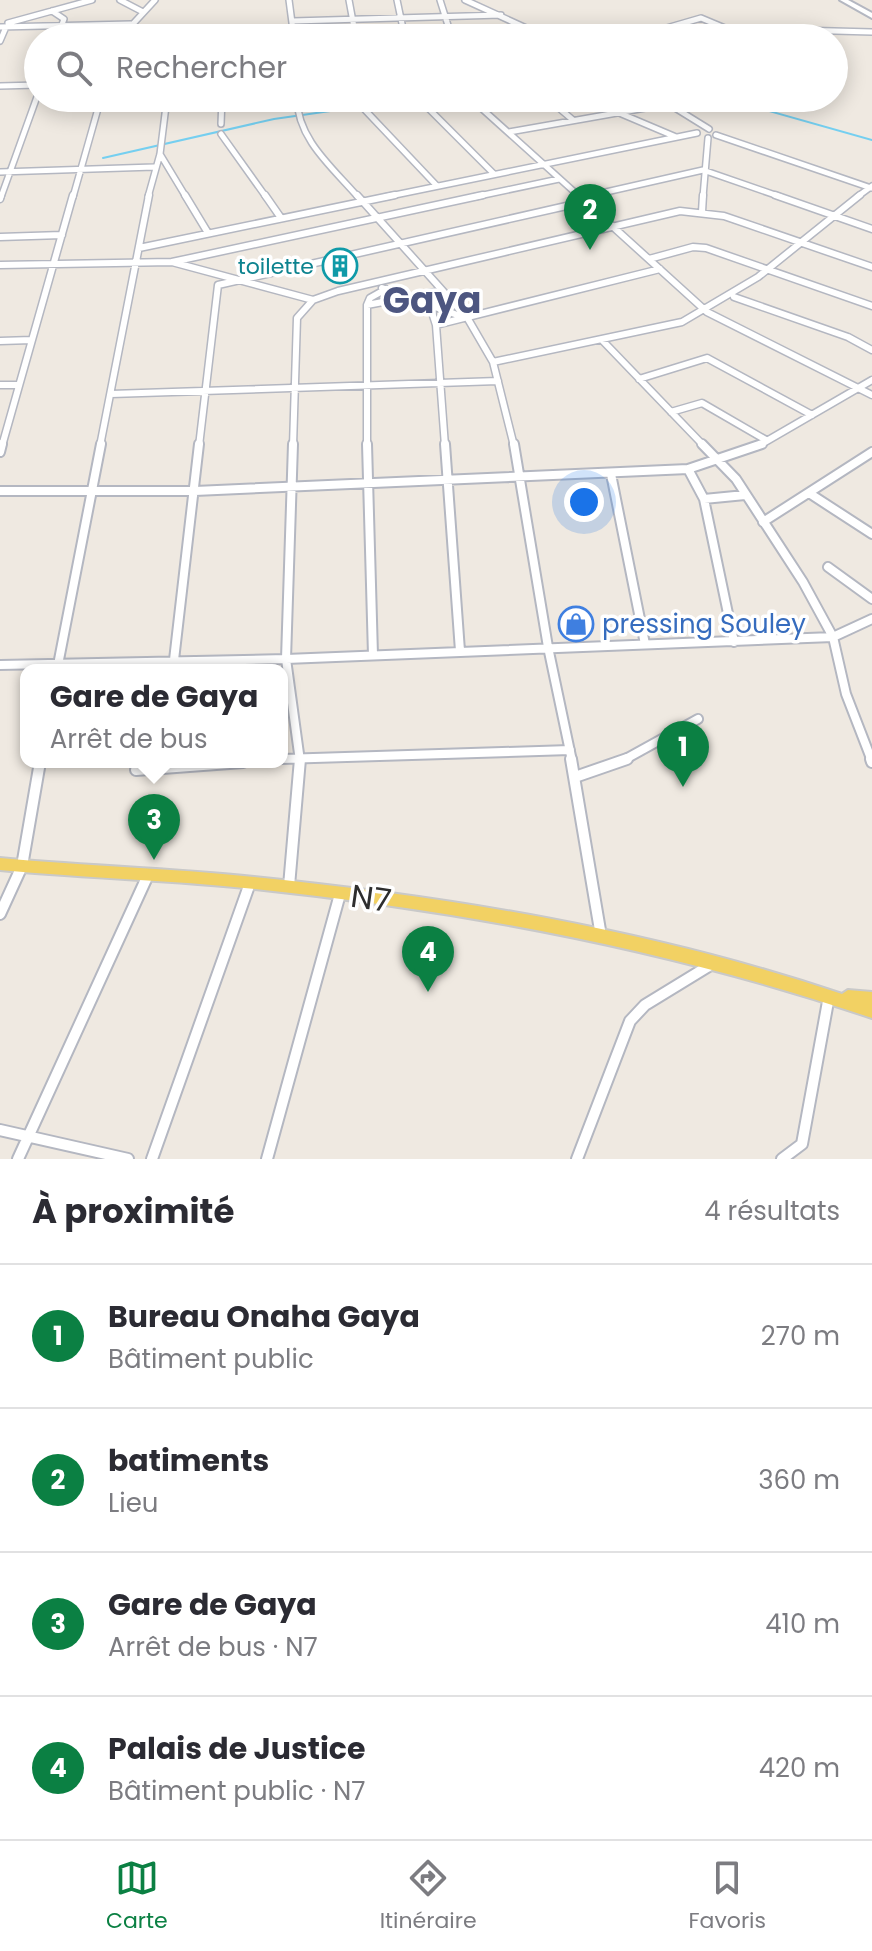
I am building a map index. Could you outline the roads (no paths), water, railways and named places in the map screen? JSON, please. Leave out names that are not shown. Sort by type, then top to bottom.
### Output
[{"type":"main road","name":"N7","points":[[0,864],[289,886],[496,915],[601,936],[829,995]]},
{"type":"main road","points":[[829,995],[872,999]]},
{"type":"main road","points":[[829,995],[872,1011]]},
{"type":"street","points":[[2,26],[92,0]]},
{"type":"street","points":[[120,0],[143,12]]},
{"type":"street","points":[[131,24],[155,0]]},
{"type":"street","points":[[289,0],[293,24]]},
{"type":"street","points":[[349,0],[354,24]]},
{"type":"street","points":[[397,0],[402,24]]},
{"type":"street","points":[[440,0],[447,24]]},
{"type":"street","points":[[465,0],[519,24]]},
{"type":"street","points":[[843,0],[872,16]]},
{"type":"street","points":[[52,11],[64,19],[62,24]]},
{"type":"street","points":[[293,21],[501,15]]},
{"type":"street","points":[[680,24],[701,18],[715,24]]},
{"type":"street","points":[[2,26],[24,26]]},
{"type":"street","points":[[0,41],[2,26]]},
{"type":"street","points":[[848,31],[872,32]]},
{"type":"street","points":[[0,86],[24,85]]},
{"type":"street","points":[[0,199],[32,112]]},
{"type":"street","points":[[0,452],[97,112]]},
{"type":"street","points":[[58,664],[165,112]]},
{"type":"street","points":[[221,112],[221,124]]},
{"type":"street","points":[[297,112],[297,119],[309,140],[422,271],[468,319],[493,362],[522,476],[548,647],[575,777],[601,936]]},
{"type":"street","points":[[367,112],[437,186]]},
{"type":"street","points":[[432,112],[494,174]]},
{"type":"street","points":[[486,112],[707,312],[872,395]]},
{"type":"street","points":[[564,112],[573,120]]},
{"type":"street","points":[[509,132],[617,112],[677,137]]},
{"type":"street","points":[[681,112],[716,135],[871,188]]},
{"type":"street","points":[[139,248],[709,129]]},
{"type":"street","points":[[697,133],[708,138],[716,135]]},
{"type":"street","points":[[221,134],[281,218]]},
{"type":"street","points":[[702,212],[708,138]]},
{"type":"street","points":[[161,146],[208,233]]},
{"type":"street","points":[[0,172],[154,167]]},
{"type":"street","points":[[174,660],[195,491],[197,439],[207,391],[216,288],[221,281],[398,243],[703,170],[872,229]]},
{"type":"street","points":[[0,265],[172,262],[559,179]]},
{"type":"street","points":[[493,362],[682,322],[707,312],[734,297],[871,188]]},
{"type":"street","points":[[172,262],[313,300],[422,271],[680,211],[702,212],[872,267]]},
{"type":"street","points":[[0,237],[62,235]]},
{"type":"street","points":[[649,259],[693,247],[872,306]]},
{"type":"street","points":[[436,325],[660,269]]},
{"type":"street","points":[[365,286],[412,297],[468,319]]},
{"type":"street","points":[[373,655],[366,482],[367,305],[370,298],[386,289]]},
{"type":"street","points":[[367,305],[441,291]]},
{"type":"street","points":[[734,297],[848,337],[872,350]]},
{"type":"street","points":[[287,664],[297,318],[313,300]]},
{"type":"street","points":[[429,303],[436,325],[460,651]]},
{"type":"street","points":[[0,341],[32,340]]},
{"type":"street","points":[[602,340],[722,463],[803,582],[833,637],[846,694],[872,762]]},
{"type":"street","points":[[639,379],[707,358],[812,415]]},
{"type":"street","points":[[0,491],[195,491],[688,469],[722,463],[872,380]]},
{"type":"street","points":[[111,394],[498,381]]},
{"type":"street","points":[[0,385],[19,385]]},
{"type":"street","points":[[671,412],[702,403],[766,440]]},
{"type":"street","points":[[763,522],[872,452]]},
{"type":"street","points":[[688,469],[704,499],[734,642]]},
{"type":"street","points":[[611,474],[645,644]]},
{"type":"street","points":[[809,493],[871,533]]},
{"type":"street","points":[[704,499],[745,495]]},
{"type":"street","points":[[828,567],[872,599]]},
{"type":"street","points":[[97,664],[833,637],[872,619]]},
{"type":"street","points":[[0,665],[20,665]]},
{"type":"street","points":[[288,673],[300,758],[289,886]]},
{"type":"street","points":[[575,777],[625,760],[698,719]]},
{"type":"street","points":[[288,759],[570,750]]},
{"type":"street","points":[[0,914],[22,866],[39,768]]},
{"type":"street","points":[[136,770],[163,768]]},
{"type":"street","points":[[18,1159],[148,875]]},
{"type":"street","points":[[152,1159],[250,883]]},
{"type":"street","points":[[267,1159],[340,894]]},
{"type":"street","points":[[577,1159],[630,1021],[645,1005],[713,964]]},
{"type":"street","points":[[782,1159],[802,1144],[829,995]]},
{"type":"street","points":[[0,1130],[128,1159]]},
{"type":"waterway","points":[[103,158],[274,119],[323,112]]},
{"type":"waterway","points":[[773,112],[872,140]]},
{"type":"place","name":"batiments","points":[[590,250]]},
{"type":"place","name":"toilette","points":[[340,266]]},
{"type":"place","name":"pressing Souley","points":[[576,624]]},
{"type":"place","name":"Bureau Onaha Gaya","points":[[683,787]]},
{"type":"place","name":"Gare de Gaya","points":[[154,860]]},
{"type":"place","name":"Palais de Justice","points":[[428,992]]},
{"type":"district","name":"Gaya","points":[[432,300]]}]
